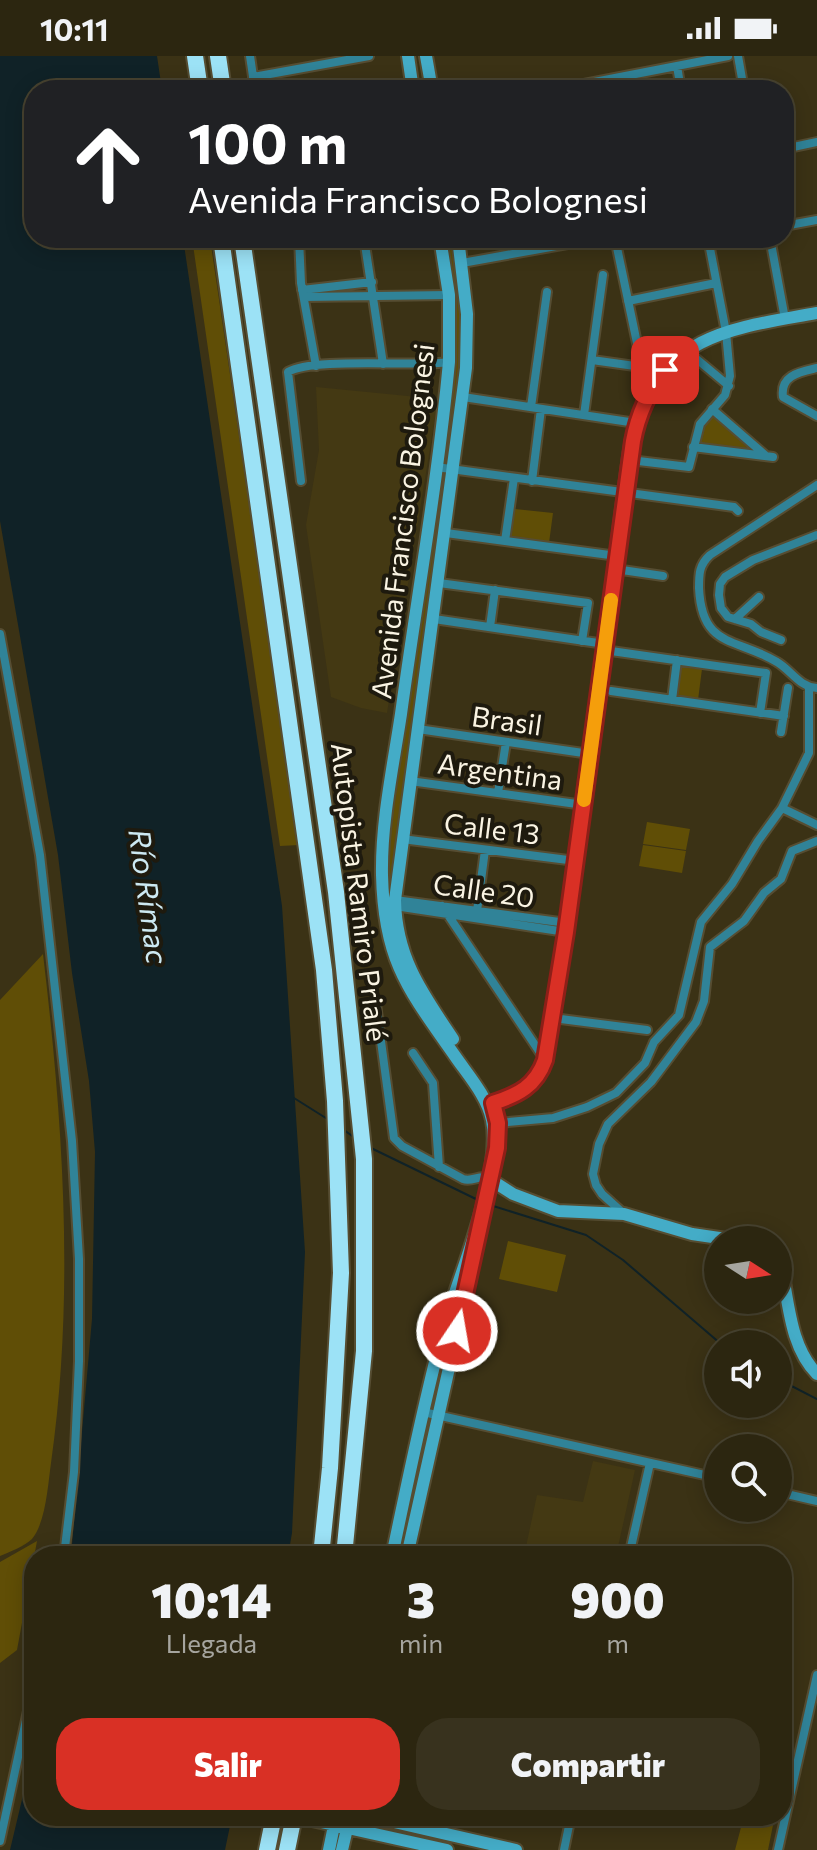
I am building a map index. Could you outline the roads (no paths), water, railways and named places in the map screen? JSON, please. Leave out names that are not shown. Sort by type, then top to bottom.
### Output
[{"type":"highway","points":[[195,56],[199,80]]},
{"type":"highway","points":[[218,56],[222,80]]},
{"type":"highway","name":"Autopista Ramiro Prialé","points":[[222,248],[324,970],[335,1101],[341,1273],[330,1468],[322,1546]]},
{"type":"highway","name":"Autopista Ramiro Prialé","points":[[243,248],[336,892],[361,1112],[364,1159],[364,1351],[345,1546]]},
{"type":"highway","points":[[267,1850],[272,1826]]},
{"type":"highway","points":[[287,1850],[292,1826]]},
{"type":"main road","points":[[408,56],[412,80]]},
{"type":"main road","points":[[426,56],[430,80]]},
{"type":"main road","name":"Avenida Francisco Bolognesi","points":[[442,248],[449,295],[449,362],[383,842],[382,874],[385,924],[393,954],[407,986],[489,1109],[493,1135],[489,1185]]},
{"type":"main road","name":"Avenida Francisco Bolognesi","points":[[460,248],[468,342],[463,397],[395,903],[403,956],[493,1103],[498,1123],[497,1148],[489,1185]]},
{"type":"main road","points":[[493,1103],[526,1089],[541,1073],[545,1060],[567,928],[624,493],[636,423],[651,388],[665,370],[706,338],[817,313]]},
{"type":"main road","points":[[409,1546],[489,1185],[558,1211],[624,1214],[704,1236]]},
{"type":"main road","points":[[395,1546],[445,1325],[479,1224]]},
{"type":"main road","points":[[791,1314],[805,1362],[817,1374]]},
{"type":"main road","points":[[329,1850],[340,1826]]},
{"type":"main road","points":[[342,1826],[342,1850]]},
{"type":"main road","points":[[360,1826],[447,1850]]},
{"type":"main road","points":[[412,1826],[516,1850]]},
{"type":"street","points":[[250,56],[253,80]]},
{"type":"street","points":[[253,77],[369,56]]},
{"type":"street","points":[[616,80],[728,56]]},
{"type":"street","points":[[738,56],[742,80]]},
{"type":"street","points":[[677,66],[679,80]]},
{"type":"street","points":[[794,147],[817,142]]},
{"type":"street","points":[[794,224],[817,220]]},
{"type":"street","points":[[300,248],[303,293],[316,366]]},
{"type":"street","points":[[366,248],[383,364]]},
{"type":"street","points":[[462,263],[545,248]]},
{"type":"street","points":[[617,248],[642,367],[651,388]]},
{"type":"street","points":[[630,460],[689,467],[700,424],[729,386],[726,332],[710,248]]},
{"type":"street","points":[[772,248],[785,319]]},
{"type":"street","points":[[584,415],[603,275]]},
{"type":"street","points":[[303,293],[372,282]]},
{"type":"street","points":[[628,301],[716,283]]},
{"type":"street","points":[[531,407],[547,292]]},
{"type":"street","points":[[303,293],[449,295]]},
{"type":"street","points":[[687,351],[729,386]]},
{"type":"street","points":[[592,360],[642,367]]},
{"type":"street","points":[[301,481],[287,375],[292,369],[449,362]]},
{"type":"street","points":[[817,368],[792,376],[785,381],[782,391],[783,397],[817,416]]},
{"type":"street","points":[[463,397],[636,423]]},
{"type":"street","points":[[532,481],[541,409]]},
{"type":"street","points":[[693,447],[769,456],[712,409]]},
{"type":"street","points":[[436,467],[734,507],[738,511]]},
{"type":"street","points":[[505,541],[514,478]]},
{"type":"street","points":[[498,1123],[553,1118],[587,1107],[616,1093],[645,1063],[654,1042],[679,1015],[701,922],[732,884],[782,808],[813,753],[813,688],[774,660],[712,632],[702,614],[699,575],[710,555],[817,485]]},
{"type":"street","points":[[446,533],[505,541],[616,563],[663,576]]},
{"type":"street","points":[[781,640],[751,624],[728,617],[721,608],[719,595],[725,577],[753,560],[817,535]]},
{"type":"street","points":[[439,583],[588,603],[582,641]]},
{"type":"street","points":[[490,627],[495,590]]},
{"type":"street","points":[[735,619],[759,597]]},
{"type":"street","points":[[434,619],[766,673],[760,713]]},
{"type":"street","points":[[0,634],[40,855],[72,1141],[79,1259],[79,1361],[74,1472],[65,1546]]},
{"type":"street","points":[[672,700],[677,660]]},
{"type":"street","points":[[781,732],[788,688]]},
{"type":"street","points":[[611,691],[784,716]]},
{"type":"street","name":"Brasil","points":[[418,729],[590,754]]},
{"type":"street","points":[[498,793],[506,742]]},
{"type":"street","name":"Argentina","points":[[410,781],[584,805]]},
{"type":"street","points":[[782,808],[817,825]]},
{"type":"street","name":"Calle 13","points":[[402,839],[576,861]]},
{"type":"street","points":[[624,1214],[602,1194],[593,1174],[604,1133],[617,1114],[666,1065],[696,1022],[704,1001],[710,947],[744,921],[764,893],[781,879],[792,851],[817,841]]},
{"type":"street","points":[[477,911],[485,850]]},
{"type":"street","name":"Calle 20","points":[[395,903],[567,928]]},
{"type":"street","points":[[444,910],[545,1060]]},
{"type":"street","name":"Calle 20","points":[[444,910],[477,911],[567,928]]},
{"type":"street","points":[[376,1004],[393,1135],[402,1146],[439,1167],[468,1181],[489,1185]]},
{"type":"street","points":[[553,1018],[647,1030]]},
{"type":"street","points":[[413,1053],[433,1083],[439,1167]]},
{"type":"street","points":[[423,1412],[704,1475]]},
{"type":"street","points":[[631,1546],[650,1463]]},
{"type":"street","points":[[792,1495],[817,1501]]},
{"type":"street","points":[[792,1787],[817,1675]]},
{"type":"street","points":[[0,1841],[24,1729]]},
{"type":"street","points":[[564,1850],[569,1826]]},
{"type":"street","points":[[778,1850],[783,1826]]},
{"type":"water","name":"Río Rímac","points":[[0,56],[157,56],[161,80],[24,80],[24,248],[184,248],[282,906],[305,1252],[290,1546],[72,1546],[92,1319],[95,1152],[89,1081],[58,855],[0,521]]},
{"type":"water","points":[[24,1791],[24,1826],[230,1826],[225,1850],[10,1850]]},
{"type":"waterway","points":[[294,1098],[329,1120]]},
{"type":"waterway","points":[[344,1130],[355,1138]]},
{"type":"waterway","points":[[371,1148],[480,1201]]},
{"type":"waterway","points":[[490,1205],[586,1235],[623,1260],[705,1330]]},
{"type":"waterway","points":[[792,1386],[817,1399]]}]
